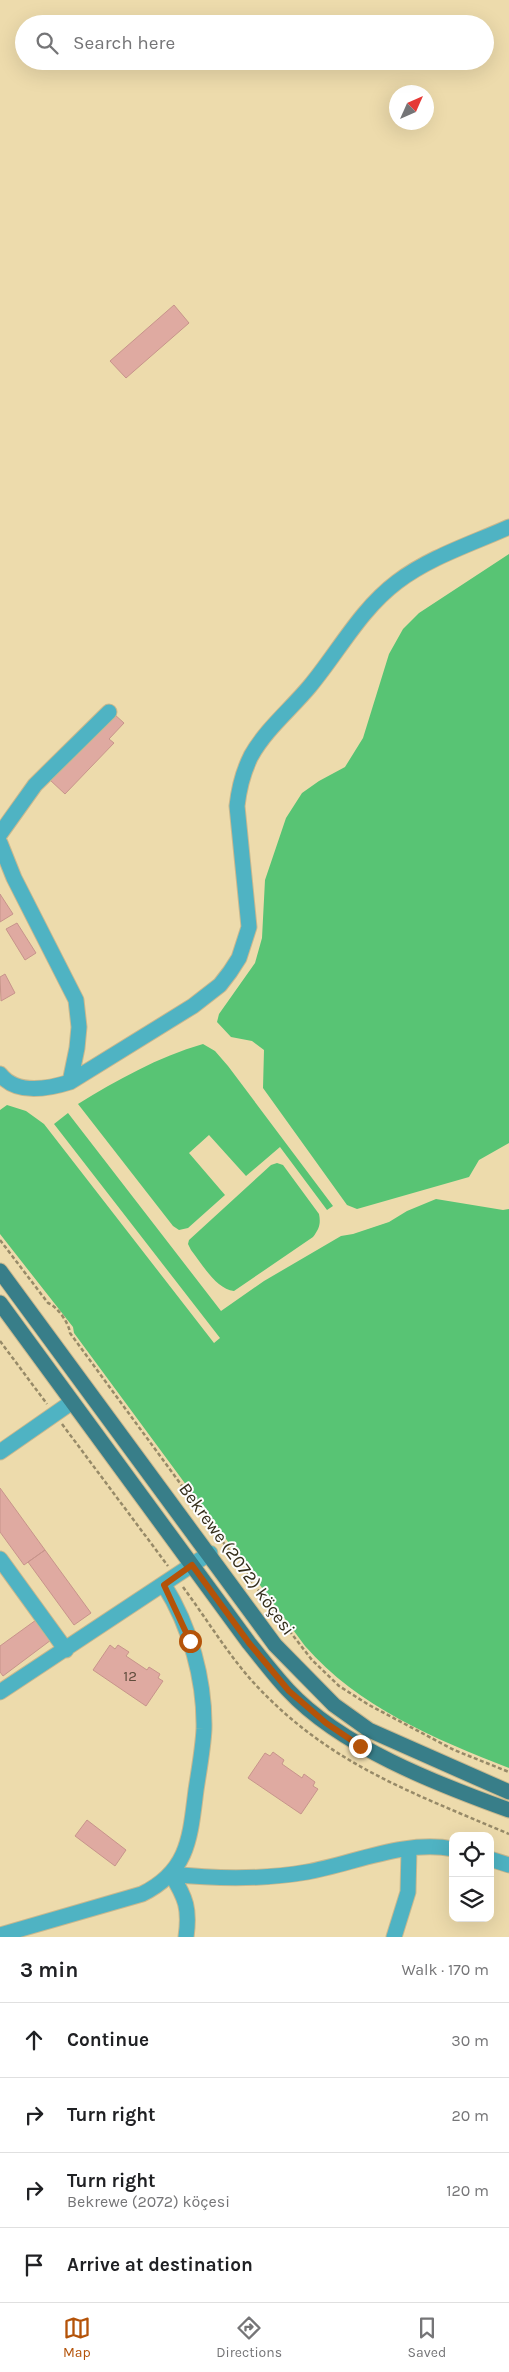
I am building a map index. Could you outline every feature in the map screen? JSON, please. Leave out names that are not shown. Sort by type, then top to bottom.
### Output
[{"type":"main road","name":"Bekrewe (2072) köçesi","points":[[0,1271],[210,1554],[275,1645],[302,1675],[334,1705],[369,1730],[509,1792]]},
{"type":"main road","points":[[0,1303],[249,1643],[289,1691],[326,1723],[360,1746],[468,1796],[509,1810]]},
{"type":"street","points":[[1,1077],[16,1085],[39,1089],[70,1082],[112,1058],[201,1001],[220,985],[239,958],[249,927],[236,806],[238,788],[244,771],[258,744],[302,696],[367,609],[383,593],[415,570],[437,558],[509,527]]},
{"type":"street","points":[[0,834],[35,785],[109,712]]},
{"type":"street","points":[[0,843],[14,878],[76,1000],[79,1027],[70,1082]]},
{"type":"street","points":[[0,1452],[72,1402]]},
{"type":"street","points":[[0,1692],[210,1554]]},
{"type":"street","points":[[0,1559],[66,1650]]},
{"type":"street","points":[[0,1934],[142,1894],[161,1883],[171,1874],[182,1859],[189,1842],[204,1731],[204,1707],[200,1678],[190,1641],[164,1585]]},
{"type":"street","points":[[171,1874],[225,1879],[264,1878],[308,1872],[409,1849],[423,1847],[449,1849]]},
{"type":"street","points":[[394,1937],[408,1892],[409,1849]]},
{"type":"street","points":[[494,1860],[509,1865]]},
{"type":"street","points":[[171,1874],[186,1898],[188,1915],[186,1937]]},
{"type":"path","points":[[0,1240],[48,1303],[52,1304],[70,1327],[70,1333],[267,1602],[312,1660],[339,1686],[369,1705],[454,1750],[509,1772]]},
{"type":"green space","points":[[509,554],[509,1143],[479,1160],[469,1177],[357,1209],[347,1205],[263,1088],[264,1050],[252,1041],[231,1037],[217,1022],[219,1014],[255,963],[262,938],[265,880],[286,818],[302,793],[345,767],[363,738],[389,654],[403,629],[419,613]]},
{"type":"green space","points":[[203,1044],[215,1051],[228,1066],[333,1206],[327,1210],[280,1147],[246,1176],[209,1135],[189,1153],[225,1195],[188,1228],[179,1230],[173,1226],[78,1104],[138,1070],[170,1055]]},
{"type":"green space","points":[[7,1105],[26,1111],[44,1124],[214,1343],[220,1338],[54,1124],[68,1113],[221,1311],[264,1281],[341,1236],[389,1222],[407,1211],[436,1199],[503,1210],[509,1209],[509,1768],[426,1733],[373,1704],[326,1668],[305,1646],[74,1333],[73,1327],[0,1234],[0,1110]]},
{"type":"green space","points":[[277,1163],[283,1165],[319,1214],[320,1224],[313,1237],[234,1291],[227,1289],[215,1281],[205,1269],[191,1250],[188,1244],[189,1240],[271,1165]]},
{"type":"building","points":[[174,305],[189,323],[126,378],[110,361]]},
{"type":"building","points":[[114,714],[124,723],[109,739],[114,743],[65,794],[50,780]]},
{"type":"building","points":[[0,894],[13,914],[0,922]]},
{"type":"building","points":[[17,923],[36,953],[25,960],[6,929]]},
{"type":"building","points":[[5,974],[15,993],[1,1001],[0,977]]},
{"type":"building","points":[[0,1488],[45,1550],[24,1565],[0,1532]]},
{"type":"building","points":[[45,1550],[91,1613],[74,1625],[28,1562]]},
{"type":"building","points":[[36,1620],[51,1640],[3,1676],[0,1672],[0,1646]]},
{"type":"building","points":[[110,1645],[115,1649],[118,1645],[129,1652],[126,1656],[147,1670],[149,1667],[160,1674],[158,1678],[163,1681],[146,1706],[93,1670]]},
{"type":"building","points":[[273,1752],[284,1760],[282,1764],[302,1778],[304,1774],[315,1782],[313,1786],[318,1789],[301,1814],[248,1778],[265,1753],[270,1756]]},
{"type":"building","points":[[87,1820],[126,1850],[115,1866],[75,1836]]},
{"type":"route","points":[[190,1641],[177,1609],[164,1585],[192,1565],[249,1643],[289,1691],[326,1723],[360,1746]]}]
